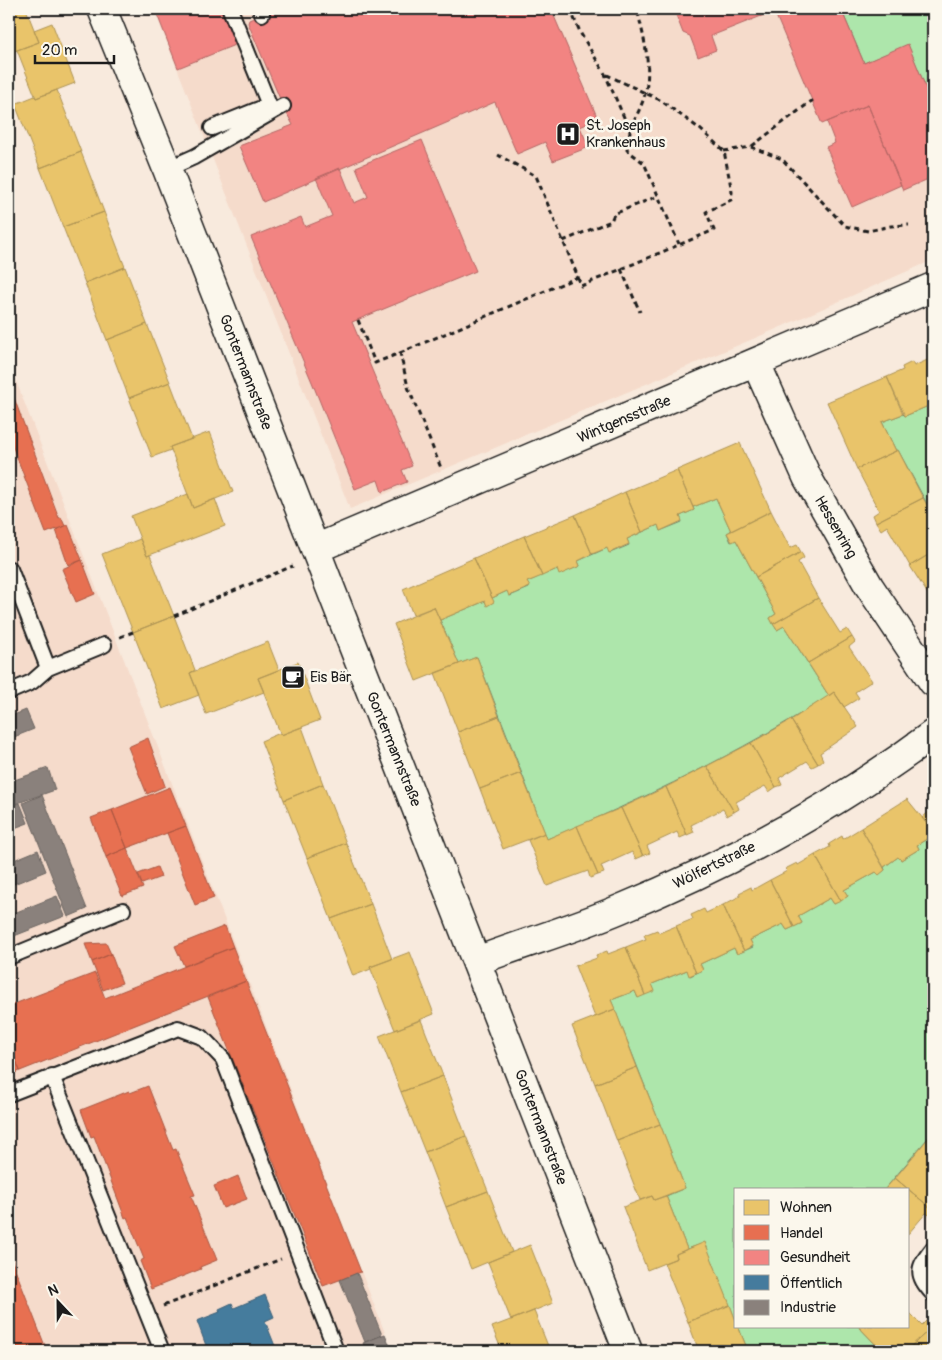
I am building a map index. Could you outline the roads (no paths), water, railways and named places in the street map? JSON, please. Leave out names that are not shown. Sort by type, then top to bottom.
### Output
[{"type":"street","name":"Gontermannstraße","points":[[102,9],[167,169],[305,558],[477,961],[628,1351]]},
{"type":"street","name":"Wintgensstraße","points":[[305,558],[933,287]]},
{"type":"street","name":"Hessenring","points":[[756,363],[807,477],[869,586],[933,682]]},
{"type":"street","name":"Wölfertstraße","points":[[477,961],[619,910],[728,860],[812,816],[894,764],[933,734]]},
{"type":"lane","points":[[212,128],[269,105],[230,9]]},
{"type":"lane","points":[[167,169],[194,157],[283,106]]},
{"type":"lane","points":[[10,568],[13,587],[48,668]]},
{"type":"lane","points":[[9,692],[32,682],[48,668],[104,645]]},
{"type":"lane","points":[[9,958],[124,910]]},
{"type":"lane","points":[[9,1094],[178,1028],[202,1037],[223,1059],[336,1351]]},
{"type":"lane","points":[[52,1076],[162,1351]]},
{"type":"lane","points":[[933,1248],[922,1261],[920,1274],[933,1294]]},
{"type":"place","name":"St. Joseph Krankenhaus","points":[[568,134]]},
{"type":"place","name":"Eis Bär","points":[[293,677]]}]
